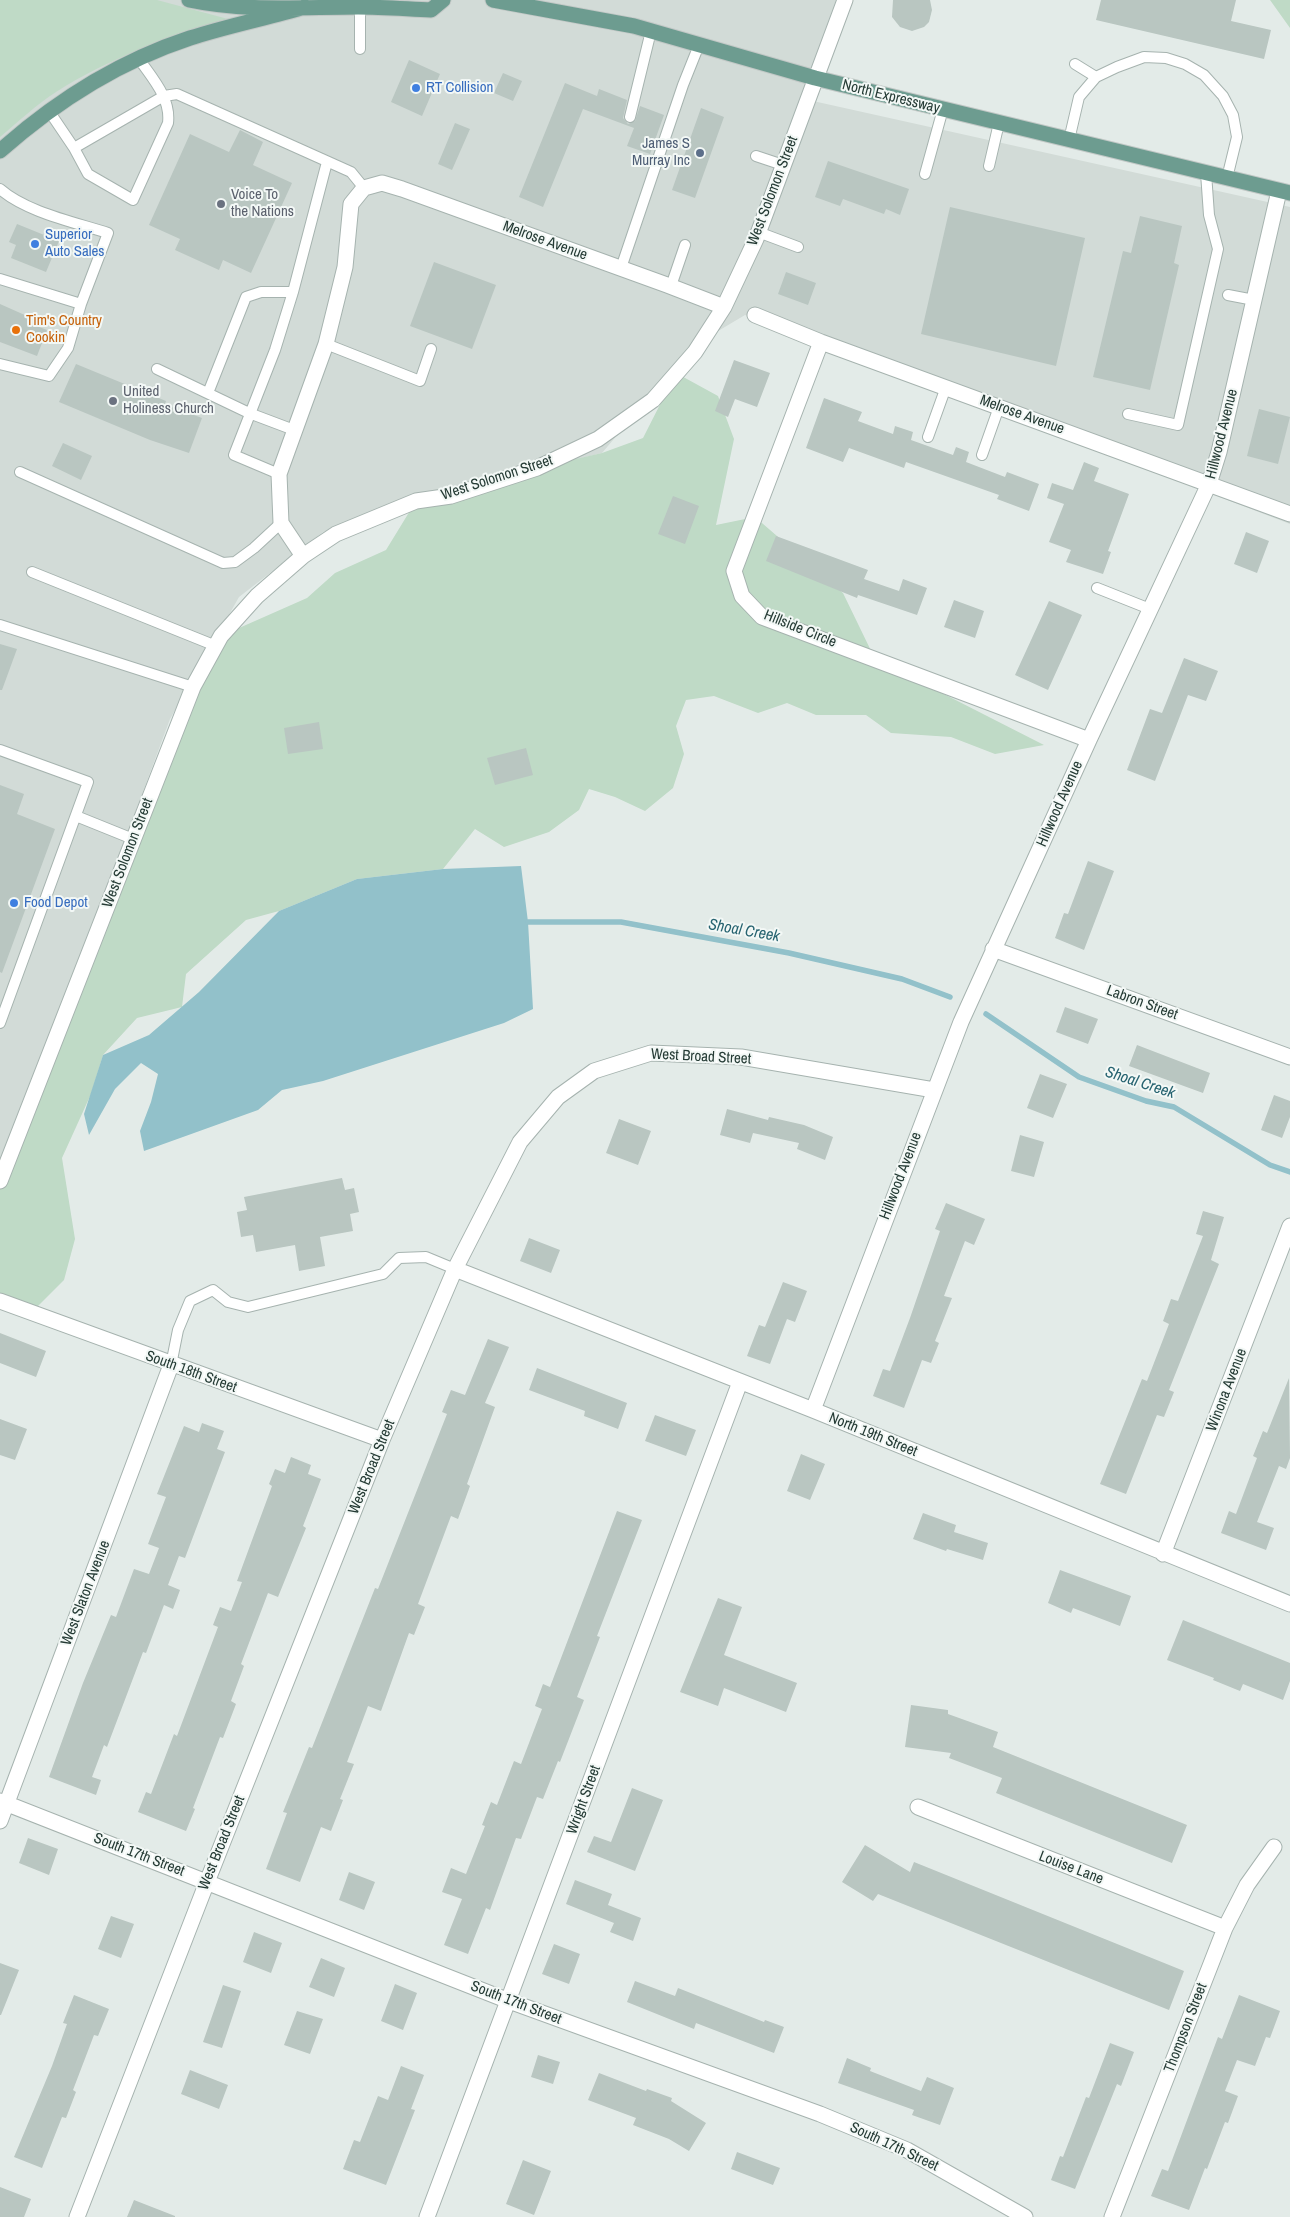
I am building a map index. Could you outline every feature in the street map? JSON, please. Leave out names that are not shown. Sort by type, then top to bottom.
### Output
[{"type":"main road","points":[[189,0],[247,8],[360,7],[431,10],[443,0]]},
{"type":"main road","name":"North Expressway","points":[[493,0],[651,31],[815,78],[1285,192]]},
{"type":"main road","points":[[0,151],[49,112],[78,92],[139,59],[190,38],[305,7]]},
{"type":"street","name":"West Solomon Street","points":[[0,1181],[193,687],[222,636],[257,596],[303,556],[336,534],[369,519],[416,502],[451,496],[537,468],[598,439],[652,400],[695,352],[724,308],[758,232],[845,0]]},
{"type":"street","name":"Melrose Avenue","points":[[364,188],[382,183],[402,189],[671,286],[724,308]]},
{"type":"street","points":[[303,556],[281,523],[279,474],[326,344],[345,267],[352,204],[364,188]]},
{"type":"street","name":"Hillwood Avenue","points":[[813,1410],[934,1090],[994,949],[1089,740],[1210,484],[1254,300],[1285,192]]},
{"type":"street","name":"Melrose Avenue","points":[[755,315],[821,342],[1290,514]]},
{"type":"street","name":"Hillside Circle","points":[[821,342],[734,571],[742,596],[762,617],[1089,740]]},
{"type":"street","name":"Labron Street","points":[[994,949],[1290,1057]]},
{"type":"street","name":"West Broad Street","points":[[77,2217],[382,1440],[455,1269],[520,1142],[558,1097],[594,1071],[651,1052],[741,1057],[934,1090]]},
{"type":"street","name":"Winona Avenue","points":[[1163,1554],[1290,1226]]},
{"type":"street","name":"North 19th Street","points":[[455,1269],[813,1410],[1163,1554],[1290,1604]]},
{"type":"street","name":"South 18th Street","points":[[0,1301],[171,1365],[382,1440]]},
{"type":"street","name":"West Slaton Avenue","points":[[0,1821],[3,1803],[171,1365]]},
{"type":"street","name":"Wright Street","points":[[427,2217],[740,1382]]},
{"type":"street","name":"South 17th Street","points":[[3,1803],[509,2001],[829,2117],[907,2150],[1025,2217]]},
{"type":"street","name":"Louise Lane","points":[[918,1807],[1225,1928]]},
{"type":"street","name":"Thompson Street","points":[[1112,2217],[1225,1928],[1247,1885],[1274,1847]]},
{"type":"lane","points":[[360,7],[360,49]]},
{"type":"lane","points":[[630,117],[651,31]]},
{"type":"lane","points":[[620,268],[683,84],[700,45]]},
{"type":"lane","points":[[1069,140],[1079,98],[1096,77],[1144,57],[1166,58],[1184,64],[1204,75],[1223,96],[1233,115],[1237,137],[1227,178]]},
{"type":"lane","points":[[49,112],[74,148],[88,174],[133,200],[168,123],[169,116],[164,96],[139,59]]},
{"type":"lane","points":[[1075,64],[1096,77]]},
{"type":"lane","points":[[74,148],[164,96],[177,94],[351,172],[364,188]]},
{"type":"lane","points":[[925,174],[943,110]]},
{"type":"lane","points":[[989,166],[999,123]]},
{"type":"lane","points":[[756,156],[783,165]]},
{"type":"lane","points":[[279,474],[234,454],[275,350],[293,292],[328,162]]},
{"type":"lane","points":[[1128,414],[1178,425],[1218,249],[1209,215],[1206,173]]},
{"type":"lane","points":[[0,189],[9,197],[27,206],[108,233],[68,348],[48,376],[0,364]]},
{"type":"lane","points":[[758,232],[798,247]]},
{"type":"lane","points":[[671,286],[685,244]]},
{"type":"lane","points":[[0,279],[82,304]]},
{"type":"lane","points":[[208,393],[246,297],[261,292],[293,292]]},
{"type":"lane","points":[[1228,295],[1254,300]]},
{"type":"lane","points":[[326,344],[420,380],[431,349]]},
{"type":"lane","points":[[157,369],[249,413],[294,430]]},
{"type":"lane","points":[[928,437],[946,387]]},
{"type":"lane","points":[[982,455],[1000,407]]},
{"type":"lane","points":[[20,472],[223,563],[235,562],[254,548],[281,523]]},
{"type":"lane","points":[[32,572],[216,646]]},
{"type":"lane","points":[[1097,588],[1150,609]]},
{"type":"lane","points":[[0,625],[193,687]]},
{"type":"lane","points":[[0,750],[88,782],[1,1016]]},
{"type":"lane","points":[[76,816],[133,840]]},
{"type":"lane","points":[[171,1365],[178,1330],[190,1301],[213,1290],[228,1302],[248,1307],[383,1274],[399,1258],[426,1257],[455,1269]]},
{"type":"shaded area","points":[[0,0],[850,0],[813,101],[1290,207],[1290,524],[745,315],[693,346],[602,453],[448,492],[323,532],[239,597],[170,719],[0,1177]]},
{"type":"green space","points":[[0,0],[157,0],[228,19],[140,49],[97,69],[49,97],[0,137]]},
{"type":"green space","points":[[1270,0],[1290,0],[1290,28]]},
{"type":"green space","points":[[676,373],[718,396],[734,439],[716,525],[755,517],[843,593],[875,659],[1044,745],[995,754],[951,737],[891,733],[866,715],[816,715],[787,703],[758,713],[714,696],[686,700],[676,726],[684,754],[673,788],[645,811],[615,797],[589,789],[579,810],[549,832],[504,847],[475,829],[443,869],[357,879],[279,911],[246,920],[186,974],[182,1007],[137,1018],[103,1055],[91,1094],[62,1158],[75,1239],[64,1280],[31,1313],[0,1301],[0,1181],[221,636],[307,598],[335,573],[386,550],[416,501],[537,468],[602,453],[643,438]]},
{"type":"water","points":[[521,866],[528,922],[533,1009],[504,1023],[323,1081],[282,1090],[258,1110],[144,1151],[140,1131],[151,1102],[158,1074],[141,1063],[115,1089],[89,1135],[84,1114],[103,1055],[149,1035],[199,992],[279,911],[357,879],[443,869]]},
{"type":"building","points":[[893,0],[930,0],[932,10],[929,22],[924,27],[912,31],[900,27],[892,17]]},
{"type":"building","points":[[1101,0],[1236,0],[1231,21],[1271,30],[1264,59],[1096,20]]},
{"type":"building","points":[[409,60],[440,74],[422,116],[391,102]]},
{"type":"building","points":[[503,73],[522,81],[513,101],[494,93]]},
{"type":"building","points":[[565,83],[597,96],[599,89],[627,100],[623,118],[628,124],[635,121],[640,106],[664,115],[650,154],[627,146],[634,128],[583,109],[543,207],[519,197]]},
{"type":"building","points":[[701,108],[724,117],[695,198],[672,190]]},
{"type":"building","points":[[455,123],[470,129],[452,170],[438,164]]},
{"type":"building","name":"Voice To the Nations","points":[[240,130],[263,142],[253,165],[292,183],[251,273],[223,260],[219,270],[175,250],[180,239],[149,225],[190,134],[229,152]]},
{"type":"building","points":[[828,161],[909,189],[900,215],[886,209],[884,214],[843,199],[840,206],[815,197]]},
{"type":"building","points":[[950,207],[1085,238],[1056,366],[921,334]]},
{"type":"building","points":[[1140,216],[1182,226],[1174,263],[1179,265],[1150,390],[1093,377],[1123,251],[1131,253]]},
{"type":"building","name":"Superior Auto Sales","points":[[17,224],[59,241],[46,272],[11,258],[16,245],[9,242]]},
{"type":"building","points":[[434,262],[496,285],[472,349],[410,326]]},
{"type":"building","points":[[786,272],[816,283],[808,305],[778,294]]},
{"type":"building","name":"Tim's Country Cookin","points":[[0,304],[36,320],[34,325],[47,330],[37,356],[0,342]]},
{"type":"building","points":[[734,360],[770,373],[757,407],[735,399],[728,417],[715,411]]},
{"type":"building","name":"United Holiness Church","points":[[76,364],[166,401],[165,404],[202,418],[189,453],[150,440],[59,402]]},
{"type":"building","points":[[824,398],[862,412],[858,421],[893,434],[895,426],[913,432],[911,440],[953,455],[956,447],[969,452],[966,462],[1005,477],[1007,472],[1039,484],[1029,511],[997,499],[999,495],[906,462],[904,468],[849,448],[843,462],[806,448]]},
{"type":"building","points":[[1259,409],[1290,417],[1278,464],[1247,456]]},
{"type":"building","points":[[63,443],[92,456],[81,480],[52,466]]},
{"type":"building","points":[[1084,462],[1099,468],[1094,481],[1129,494],[1108,551],[1111,552],[1103,574],[1066,562],[1071,550],[1049,542],[1064,504],[1047,498],[1052,483],[1073,490]]},
{"type":"building","points":[[673,496],[699,506],[685,544],[658,534]]},
{"type":"building","points":[[1246,532],[1269,541],[1257,573],[1234,564]]},
{"type":"building","points":[[776,536],[868,570],[864,579],[899,591],[903,579],[927,588],[917,615],[858,595],[857,598],[766,561]]},
{"type":"building","points":[[954,600],[984,611],[975,638],[944,627]]},
{"type":"building","points":[[1049,601],[1082,615],[1048,690],[1015,675]]},
{"type":"building","points":[[0,644],[17,649],[2,690],[0,690]]},
{"type":"building","points":[[1184,658],[1218,671],[1206,701],[1188,695],[1155,781],[1127,770],[1150,709],[1162,713]]},
{"type":"building","points":[[319,722],[323,749],[288,754],[284,728]]},
{"type":"building","points":[[526,748],[533,775],[495,785],[487,758]]},
{"type":"building","name":"Food Depot","points":[[0,785],[24,794],[17,814],[55,829],[2,973],[0,972]]},
{"type":"building","points":[[1088,861],[1114,871],[1084,950],[1055,938],[1064,913],[1068,914]]},
{"type":"building","points":[[1065,1007],[1098,1019],[1088,1044],[1056,1032]]},
{"type":"building","points":[[1137,1045],[1210,1073],[1203,1093],[1129,1066]]},
{"type":"building","points":[[1040,1074],[1067,1084],[1053,1118],[1027,1108]]},
{"type":"building","points":[[1274,1095],[1290,1101],[1290,1117],[1282,1138],[1261,1130]]},
{"type":"building","points":[[727,1109],[768,1120],[769,1117],[804,1125],[833,1137],[825,1160],[797,1149],[799,1143],[753,1133],[750,1143],[720,1135]]},
{"type":"building","points":[[619,1119],[651,1131],[638,1165],[606,1153]]},
{"type":"building","points":[[1020,1135],[1044,1142],[1034,1177],[1011,1171]]},
{"type":"building","points":[[342,1178],[345,1190],[354,1188],[359,1212],[350,1214],[353,1231],[320,1237],[325,1266],[299,1271],[295,1245],[256,1252],[253,1235],[241,1237],[237,1212],[247,1210],[244,1197]]},
{"type":"building","points":[[946,1203],[985,1219],[974,1245],[965,1241],[944,1296],[952,1298],[935,1341],[939,1343],[931,1363],[922,1360],[904,1408],[873,1396],[883,1369],[890,1371],[940,1231],[935,1229]]},
{"type":"building","points":[[1203,1211],[1224,1217],[1211,1260],[1219,1264],[1169,1390],[1174,1392],[1164,1417],[1157,1415],[1126,1494],[1100,1484],[1142,1379],[1147,1381],[1169,1324],[1163,1321],[1171,1299],[1178,1301],[1203,1236],[1196,1234]]},
{"type":"building","points":[[529,1238],[560,1250],[551,1273],[520,1261]]},
{"type":"building","points":[[783,1282],[807,1291],[795,1322],[787,1319],[770,1364],[747,1356],[759,1325],[765,1327]]},
{"type":"building","points":[[0,1333],[46,1351],[36,1377],[0,1363]]},
{"type":"building","points":[[488,1339],[509,1347],[485,1403],[495,1407],[467,1484],[470,1486],[458,1519],[451,1516],[418,1604],[425,1607],[414,1635],[409,1633],[381,1711],[368,1706],[347,1762],[354,1764],[340,1799],[343,1800],[331,1831],[321,1827],[300,1882],[266,1869],[287,1813],[283,1812],[309,1747],[312,1748],[375,1588],[378,1589],[447,1414],[442,1412],[451,1390],[465,1395]]},
{"type":"building","points":[[537,1368],[627,1403],[618,1429],[584,1416],[585,1411],[529,1390]]},
{"type":"building","points":[[1289,1378],[1290,1458],[1286,1469],[1279,1466],[1257,1522],[1274,1528],[1266,1550],[1221,1533],[1229,1511],[1236,1514],[1257,1458],[1253,1456],[1263,1431],[1267,1433]]},
{"type":"building","points":[[655,1415],[696,1430],[686,1456],[645,1441]]},
{"type":"building","points":[[0,1419],[27,1429],[15,1460],[0,1455]]},
{"type":"building","points":[[202,1423],[224,1431],[217,1449],[225,1452],[185,1558],[179,1556],[168,1585],[180,1590],[173,1609],[164,1605],[146,1653],[143,1652],[107,1747],[104,1745],[92,1777],[101,1780],[96,1795],[49,1777],[83,1683],[111,1615],[116,1617],[134,1569],[149,1574],[159,1548],[148,1544],[166,1497],[157,1494],[184,1426],[199,1432]]},
{"type":"building","points":[[801,1454],[825,1464],[810,1500],[787,1491]]},
{"type":"building","points":[[291,1457],[311,1465],[308,1474],[321,1479],[303,1526],[306,1528],[278,1597],[268,1593],[241,1664],[244,1666],[231,1701],[236,1704],[223,1738],[220,1737],[186,1831],[138,1812],[146,1792],[151,1794],[174,1734],[177,1736],[218,1627],[213,1625],[220,1607],[231,1611],[242,1582],[237,1581],[272,1486],[269,1484],[275,1469],[285,1473]]},
{"type":"building","points":[[617,1511],[642,1520],[597,1636],[600,1637],[577,1697],[584,1700],[560,1762],[558,1761],[543,1799],[537,1797],[521,1839],[516,1838],[490,1910],[486,1908],[468,1954],[444,1945],[462,1899],[442,1892],[451,1868],[466,1874],[485,1826],[482,1825],[491,1802],[497,1805],[514,1761],[521,1764],[542,1709],[535,1706],[543,1684],[550,1687]]},
{"type":"building","points":[[923,1513],[956,1525],[954,1532],[988,1543],[983,1560],[947,1549],[946,1551],[913,1539]]},
{"type":"building","points":[[1060,1570],[1131,1596],[1120,1626],[1073,1608],[1071,1613],[1048,1603]]},
{"type":"building","points":[[718,1598],[742,1607],[724,1655],[797,1683],[786,1712],[724,1688],[718,1706],[680,1692]]},
{"type":"building","points":[[1183,1620],[1290,1663],[1290,1681],[1283,1700],[1243,1684],[1240,1691],[1213,1680],[1214,1678],[1167,1660]]},
{"type":"building","points":[[911,1705],[948,1710],[948,1714],[998,1732],[993,1747],[1187,1825],[1172,1863],[996,1793],[1002,1778],[949,1758],[951,1753],[905,1747]]},
{"type":"building","points":[[632,1788],[663,1800],[635,1871],[587,1852],[594,1836],[611,1842]]},
{"type":"building","points":[[28,1838],[58,1849],[49,1875],[19,1863]]},
{"type":"building","points":[[865,1845],[910,1872],[914,1862],[1184,1971],[1169,2010],[878,1894],[873,1901],[842,1882]]},
{"type":"building","points":[[349,1872],[375,1882],[364,1910],[339,1900]]},
{"type":"building","points":[[575,1880],[612,1894],[608,1905],[641,1918],[633,1941],[610,1932],[614,1923],[566,1904]]},
{"type":"building","points":[[111,1916],[134,1924],[121,1958],[98,1949]]},
{"type":"building","points":[[254,1932],[282,1943],[271,1973],[243,1962]]},
{"type":"building","points":[[554,1944],[580,1954],[569,1984],[542,1974]]},
{"type":"building","points":[[321,1958],[345,1968],[334,1997],[309,1987]]},
{"type":"building","points":[[0,1963],[19,1970],[1,2015],[0,2015]]},
{"type":"building","points":[[635,1981],[675,1996],[678,1988],[764,2022],[765,2020],[784,2027],[774,2053],[696,2023],[694,2029],[627,2002]]},
{"type":"building","points":[[395,1984],[417,1993],[403,2030],[381,2021]]},
{"type":"building","points":[[223,1985],[241,1991],[222,2048],[203,2042]]},
{"type":"building","points":[[74,1995],[109,2009],[98,2036],[94,2035],[73,2090],[76,2092],[66,2118],[62,2117],[42,2168],[14,2157],[52,2066],[67,2024],[63,2023]]},
{"type":"building","points":[[1239,1995],[1280,2011],[1270,2038],[1266,2037],[1255,2066],[1237,2060],[1225,2091],[1238,2096],[1228,2123],[1225,2122],[1207,2169],[1205,2168],[1189,2210],[1151,2196],[1162,2169],[1168,2171],[1218,2037],[1222,2039]]},
{"type":"building","points":[[297,2011],[323,2019],[310,2054],[284,2045]]},
{"type":"building","points":[[1110,2043],[1134,2052],[1121,2086],[1117,2084],[1075,2189],[1051,2180],[1060,2156],[1063,2157],[1086,2097],[1089,2098]]},
{"type":"building","points":[[538,2055],[560,2062],[553,2084],[531,2077]]},
{"type":"building","points":[[847,2058],[871,2068],[870,2071],[921,2091],[927,2077],[954,2088],[940,2125],[912,2115],[914,2110],[838,2083]]},
{"type":"building","points":[[401,2066],[424,2075],[411,2109],[415,2110],[386,2185],[343,2169],[354,2140],[360,2142],[378,2096],[388,2100]]},
{"type":"building","points":[[190,2070],[228,2085],[219,2109],[181,2094]]},
{"type":"building","points":[[599,2073],[646,2091],[647,2089],[672,2098],[671,2101],[706,2123],[689,2151],[669,2139],[633,2125],[636,2118],[588,2100]]},
{"type":"building","points":[[737,2152],[780,2168],[773,2185],[731,2169]]},
{"type":"building","points":[[523,2160],[551,2171],[534,2215],[506,2204]]},
{"type":"building","points":[[0,2187],[31,2199],[24,2217],[0,2217]]},
{"type":"building","points":[[134,2200],[175,2216],[175,2217],[127,2217]]},
{"type":"waterway","name":"Shoal Creek","points":[[528,922],[621,922],[789,953],[902,979],[950,997]]},
{"type":"waterway","name":"Shoal Creek","points":[[986,1014],[1079,1077],[1146,1101],[1174,1107],[1270,1165],[1290,1172]]},
{"type":"place","name":"RT Collision","points":[[416,88]]},
{"type":"place","name":"James S Murray Inc","points":[[700,153]]},
{"type":"place","name":"Voice To the Nations","points":[[221,204]]},
{"type":"place","name":"Superior Auto Sales","points":[[35,244]]},
{"type":"place","name":"Tim's Country Cookin","points":[[16,330]]},
{"type":"place","name":"United Holiness Church","points":[[113,401]]},
{"type":"place","name":"Food Depot","points":[[14,903]]}]
